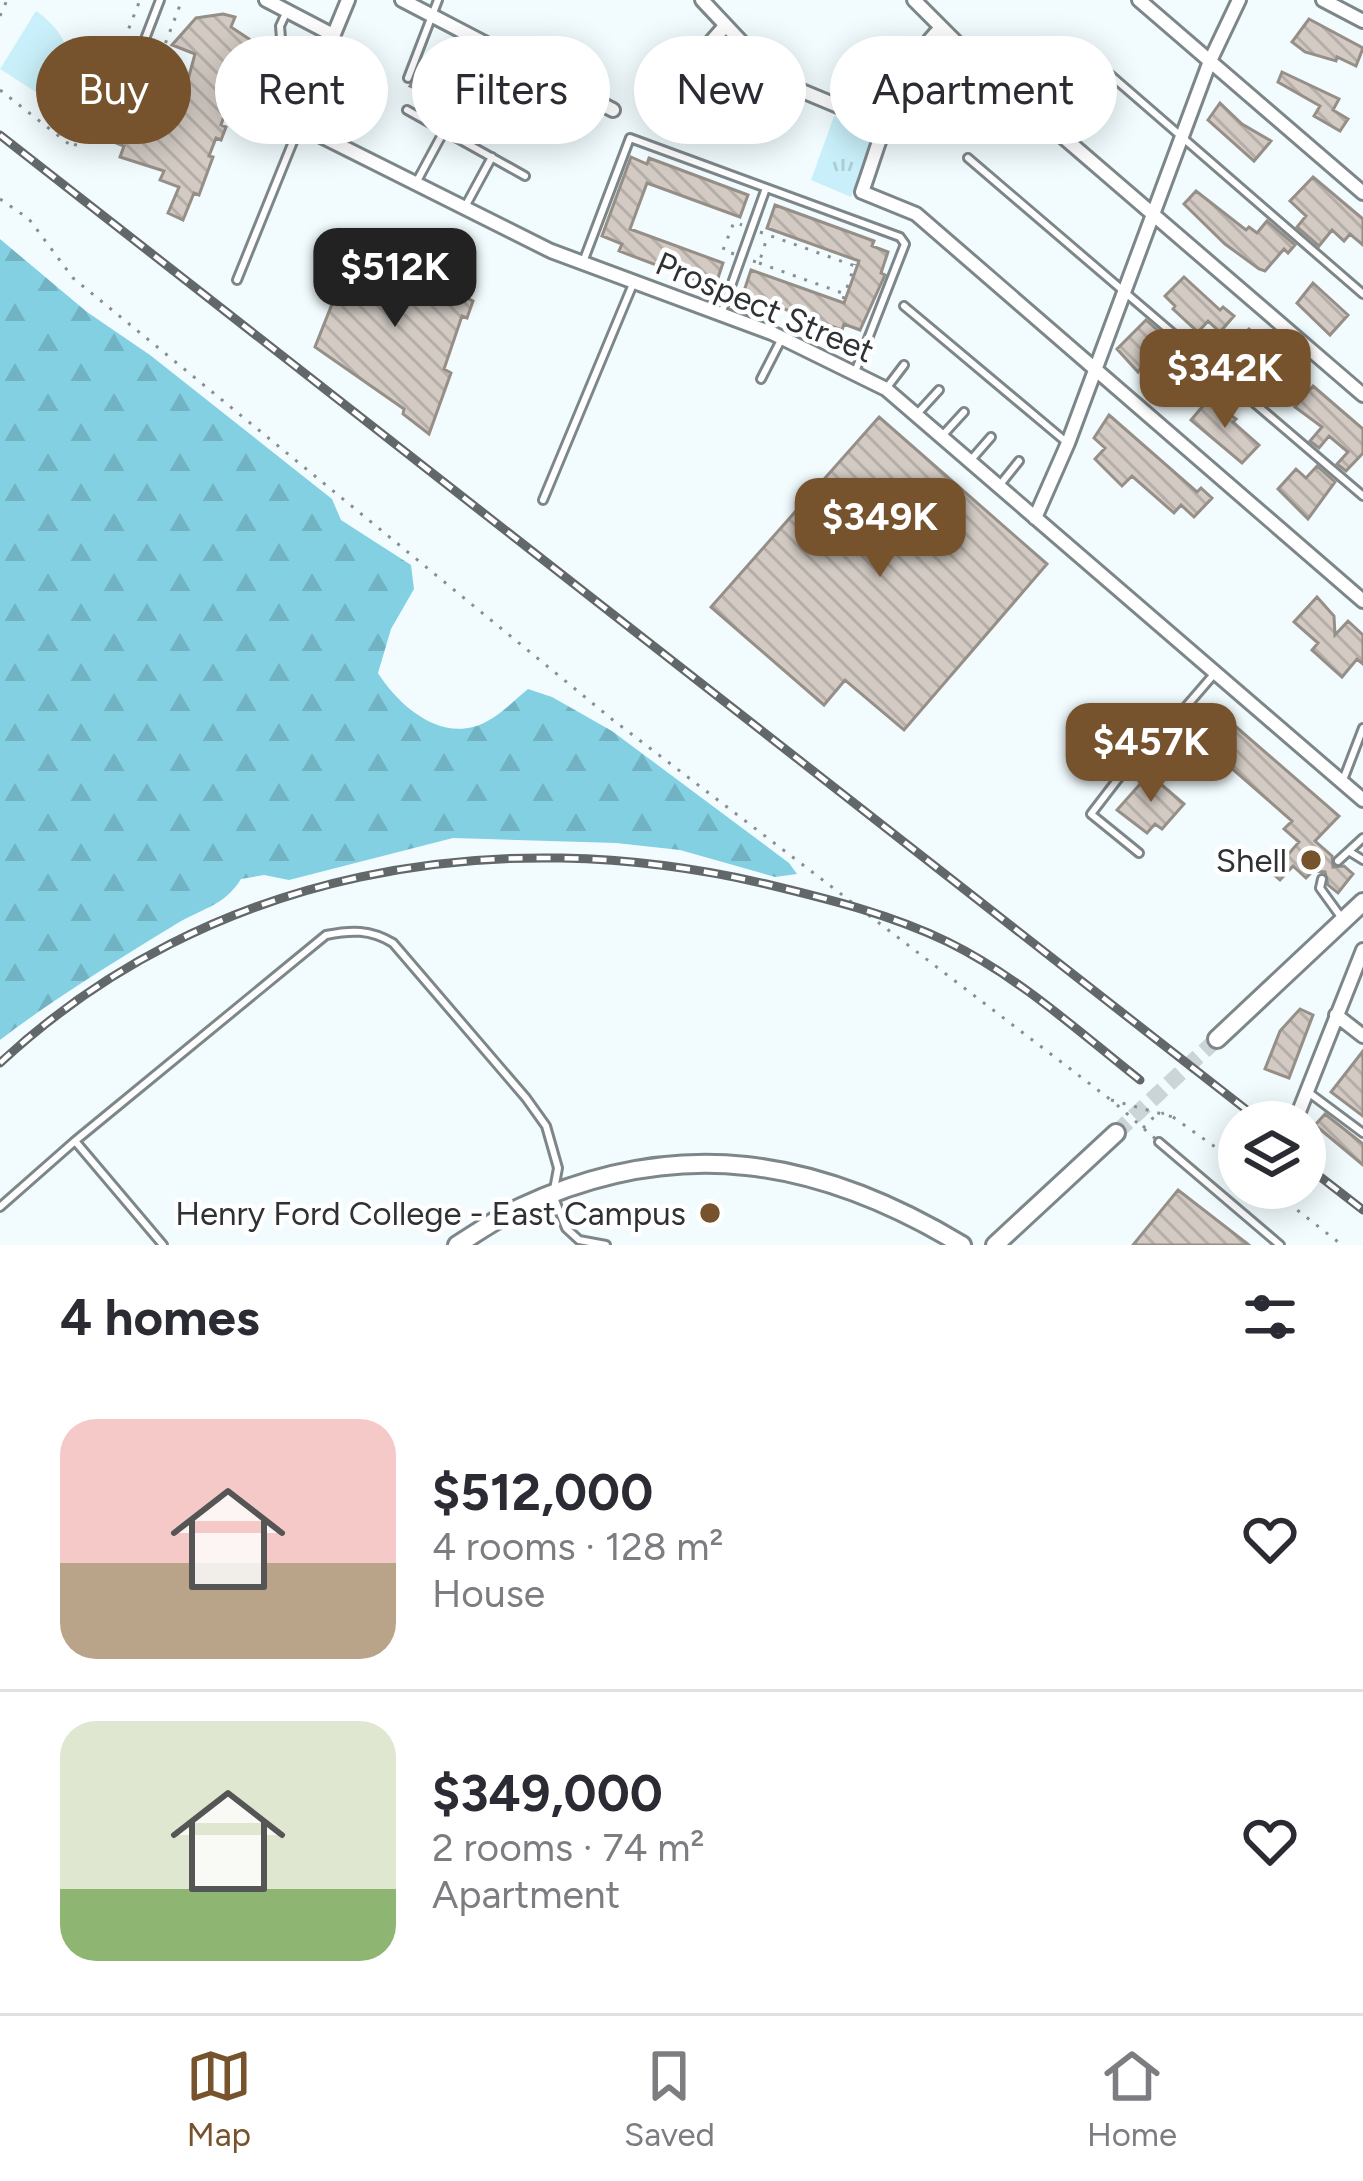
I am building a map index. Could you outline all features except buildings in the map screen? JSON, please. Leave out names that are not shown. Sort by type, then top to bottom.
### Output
[{"type":"main road","points":[[1217,1039],[1358,912]]},
{"type":"main road","points":[[995,1245],[1116,1133]]},
{"type":"main road","points":[[457,1245],[518,1208],[592,1179],[689,1164],[744,1165],[836,1183],[879,1199],[962,1245]]},
{"type":"street","points":[[266,0],[333,35],[348,0]]},
{"type":"street","points":[[402,0],[613,110]]},
{"type":"street","points":[[702,0],[735,36]]},
{"type":"street","points":[[914,0],[1151,214],[1363,395]]},
{"type":"street","points":[[1139,0],[1363,194]]},
{"type":"street","points":[[1035,518],[1068,443],[1210,61],[1240,0]]},
{"type":"street","points":[[1323,0],[1363,21]]},
{"type":"street","points":[[716,36],[725,26]]},
{"type":"street","points":[[934,36],[941,28]]},
{"type":"street","name":"Prospect Street","points":[[334,144],[550,251],[782,337],[886,389],[1363,800]]},
{"type":"street","points":[[879,144],[862,192],[916,214],[1363,601]]},
{"type":"street","points":[[1303,1101],[1363,950]]},
{"type":"street","points":[[1336,1015],[1363,1036]]},
{"type":"lane","points":[[146,36],[160,0]]},
{"type":"lane","points":[[408,78],[438,0]]},
{"type":"lane","points":[[281,36],[286,11]]},
{"type":"lane","points":[[1117,81],[1363,294]]},
{"type":"lane","points":[[407,110],[412,113]]},
{"type":"lane","points":[[584,262],[629,138],[900,237],[905,244],[855,372]]},
{"type":"lane","points":[[237,280],[292,144]]},
{"type":"lane","points":[[416,184],[437,144]]},
{"type":"lane","points":[[469,144],[525,176]]},
{"type":"lane","points":[[464,208],[492,157]]},
{"type":"lane","points":[[968,158],[1363,496]]},
{"type":"lane","points":[[721,314],[766,188]]},
{"type":"lane","points":[[543,500],[634,281]]},
{"type":"lane","points":[[904,306],[1068,443]]},
{"type":"lane","points":[[761,379],[782,337]]},
{"type":"lane","points":[[886,389],[904,365]]},
{"type":"lane","points":[[916,415],[939,390]]},
{"type":"lane","points":[[941,436],[964,412]]},
{"type":"lane","points":[[970,461],[991,437]]},
{"type":"lane","points":[[998,486],[1019,461]]},
{"type":"lane","points":[[1139,853],[1090,814],[1141,749],[1215,674]]},
{"type":"lane","points":[[1342,782],[1359,752],[1363,728]]},
{"type":"lane","points":[[1338,861],[1363,838]]},
{"type":"lane","points":[[1350,852],[1363,860]]},
{"type":"lane","points":[[1322,879],[1320,888],[1358,912]]},
{"type":"lane","points":[[0,1207],[326,935],[351,930],[377,933],[393,943],[526,1098],[553,1144],[558,1168],[553,1195],[566,1228],[579,1240],[606,1245]]},
{"type":"lane","points":[[1306,1091],[1363,1133]]},
{"type":"lane","points":[[75,1141],[163,1245]]},
{"type":"lane","points":[[1159,1142],[1280,1245]]},
{"type":"path","points":[[0,16],[7,0]]},
{"type":"path","points":[[0,90],[74,148],[140,0]]},
{"type":"path","points":[[168,36],[182,0]]},
{"type":"path","points":[[0,199],[28,219],[73,278],[428,565],[497,627],[1111,1100],[1159,1142]]},
{"type":"path","points":[[748,259],[844,296],[855,265],[758,231],[763,217]]},
{"type":"path","points":[[734,254],[723,250],[734,222],[744,226]]},
{"type":"path","points":[[759,263],[769,235]]},
{"type":"path","points":[[1111,1100],[1173,1117],[1218,1149]]},
{"type":"path","points":[[1143,1128],[1164,1113]]},
{"type":"path","points":[[1296,1209],[1342,1245]]},
{"type":"green space","points":[[36,11],[60,36],[36,36],[36,92],[0,69]]},
{"type":"green space","points":[[830,127],[830,144],[870,144],[851,197],[811,180]]},
{"type":"green space","points":[[0,239],[87,312],[150,355],[332,499],[341,520],[411,565],[414,589],[391,629],[378,673],[406,706],[431,722],[458,729],[488,720],[528,689],[552,697],[612,731],[789,863],[797,874],[775,877],[680,850],[616,843],[453,838],[289,880],[264,875],[241,879],[219,902],[107,967],[0,1040]]},
{"type":"tunnel","points":[[1116,1133],[1217,1039]]},
{"type":"railway","points":[[0,135],[1235,1101]]},
{"type":"railway","points":[[0,1063],[82,997],[170,944],[263,904],[360,877],[460,862],[561,858],[664,866],[766,884],[904,923],[999,971],[1140,1080]]},
{"type":"railway","points":[[1326,1181],[1363,1210]]},
{"type":"place","name":"Shell","points":[[1311,860]]},
{"type":"place","name":"Henry Ford College - East Campus","points":[[710,1213]]}]
